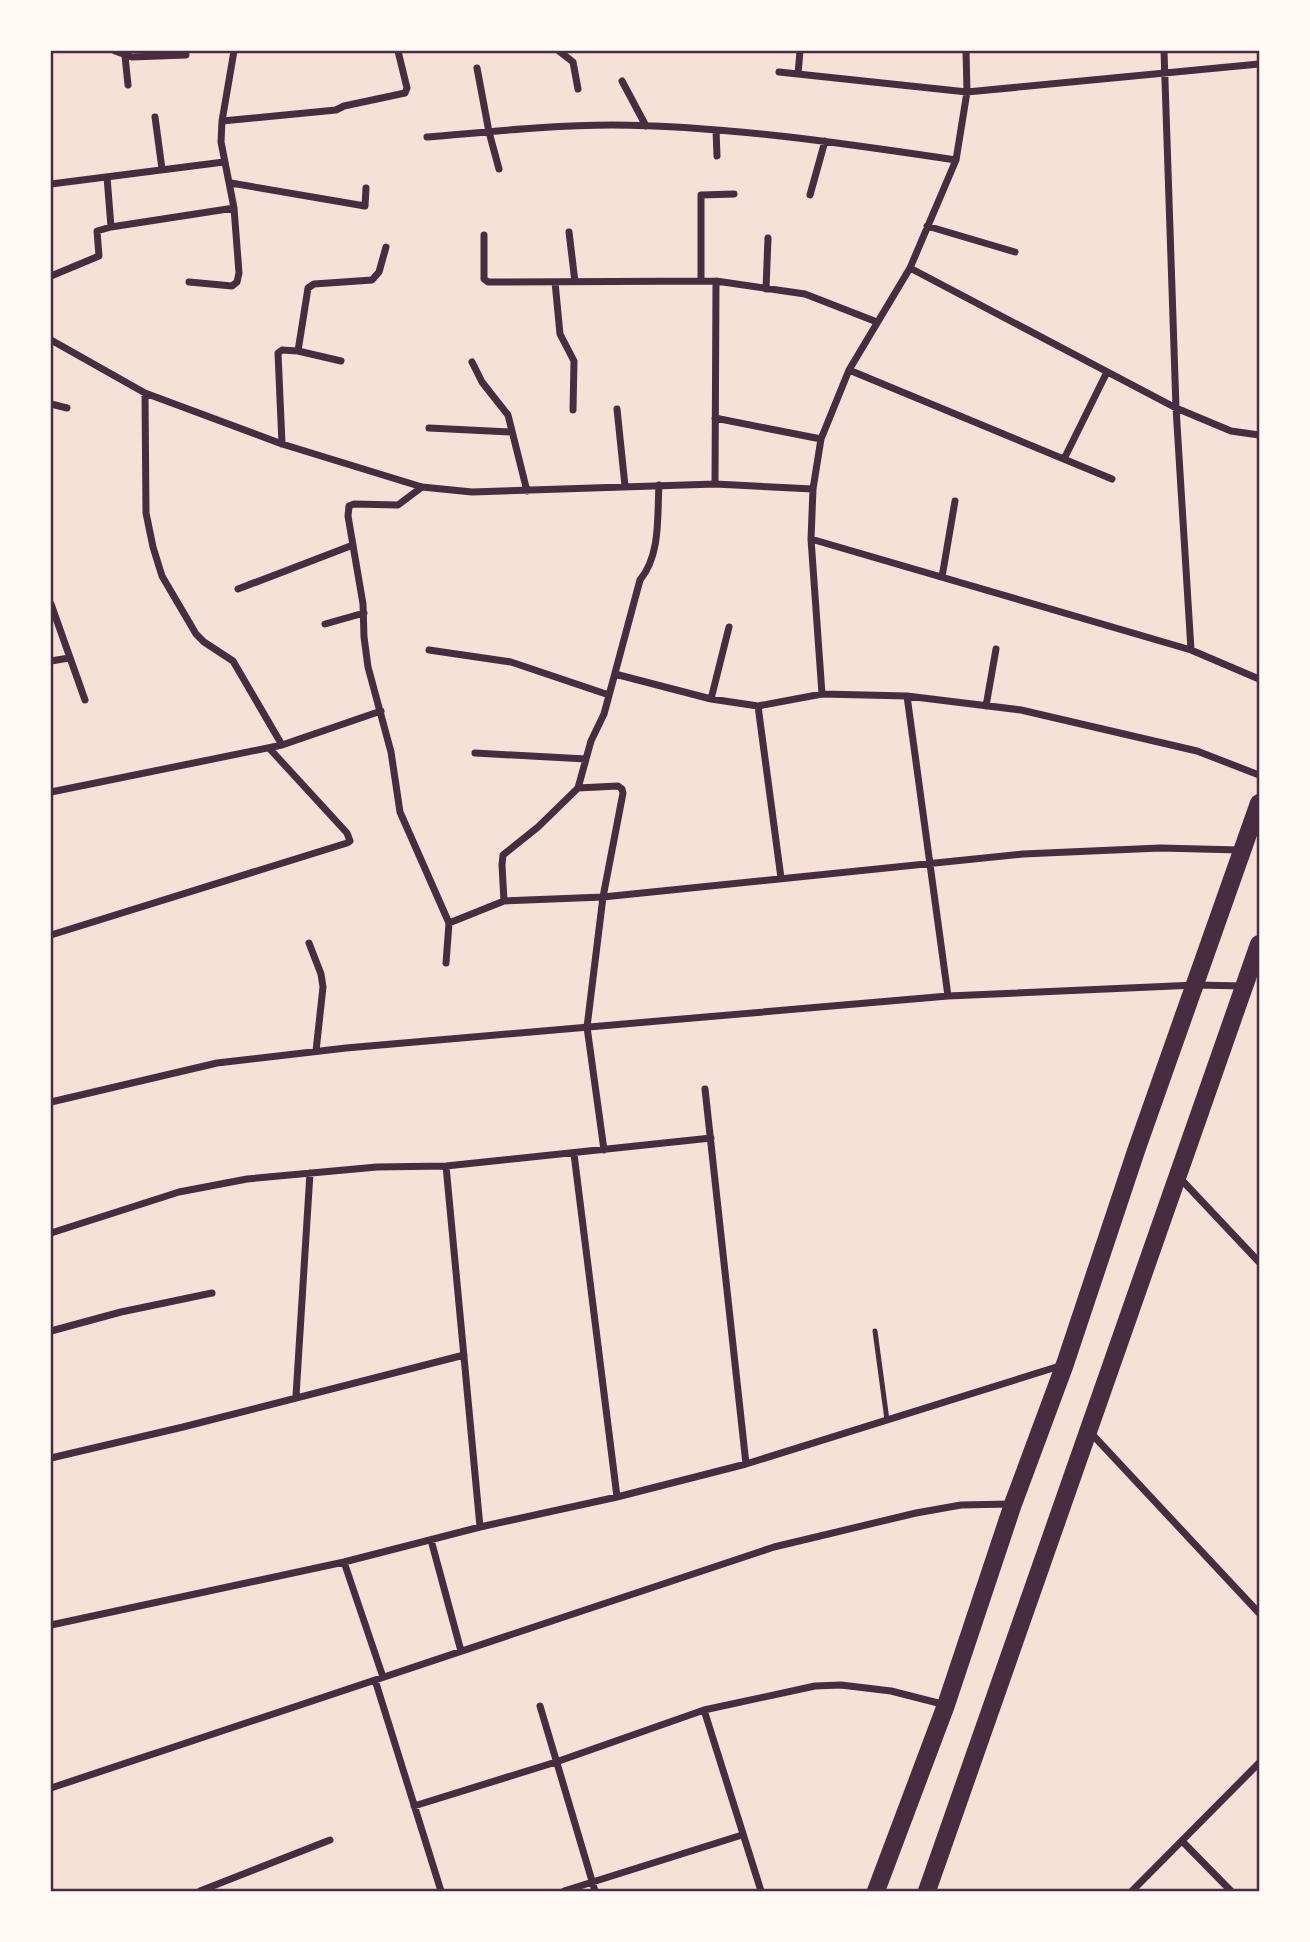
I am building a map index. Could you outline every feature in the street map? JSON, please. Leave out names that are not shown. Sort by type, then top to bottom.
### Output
[{"type":"main road","points":[[876,1891],[946,1705],[1013,1504],[1065,1364],[1259,803]]},
{"type":"main road","points":[[927,1891],[1259,944]]},
{"type":"street","points":[[115,51],[125,55],[186,55]]},
{"type":"street","points":[[189,282],[232,286],[237,282],[239,274],[231,183],[221,142],[234,51]]},
{"type":"street","points":[[222,121],[336,110],[405,93],[407,88],[398,51]]},
{"type":"street","points":[[559,51],[573,62],[578,89]]},
{"type":"street","points":[[798,74],[800,51]]},
{"type":"street","points":[[822,694],[811,539],[813,489],[821,439],[849,370],[909,268],[956,160],[967,92],[966,51]]},
{"type":"street","points":[[1164,51],[1176,408],[1191,650]]},
{"type":"street","points":[[125,55],[128,85]]},
{"type":"street","points":[[779,72],[967,92],[1259,64]]},
{"type":"street","points":[[477,68],[499,169]]},
{"type":"street","points":[[622,81],[646,126]]},
{"type":"street","points":[[155,117],[162,169]]},
{"type":"street","points":[[427,137],[609,125],[646,126],[825,141],[956,160]]},
{"type":"street","points":[[716,130],[717,156]]},
{"type":"street","points":[[810,195],[825,141]]},
{"type":"street","points":[[51,184],[224,162]]},
{"type":"street","points":[[107,177],[111,227]]},
{"type":"street","points":[[231,183],[365,206],[366,188]]},
{"type":"street","points":[[701,281],[701,195],[734,194]]},
{"type":"street","points":[[51,276],[99,256],[97,231],[234,208]]},
{"type":"street","points":[[928,226],[1015,252]]},
{"type":"street","points":[[569,232],[575,282]]},
{"type":"street","points":[[484,235],[486,281],[716,281],[805,294],[877,323]]},
{"type":"street","points":[[766,289],[768,238]]},
{"type":"street","points":[[298,351],[309,285],[372,280],[379,272],[386,247]]},
{"type":"street","points":[[909,268],[1176,408],[1231,431],[1259,435]]},
{"type":"street","points":[[715,484],[716,281]]},
{"type":"street","points":[[555,282],[560,334],[574,361],[573,411]]},
{"type":"street","points":[[51,340],[145,393],[282,444],[422,486],[472,492],[715,484],[813,489]]},
{"type":"street","points":[[282,444],[278,353],[282,350],[298,351],[341,360]]},
{"type":"street","points":[[472,362],[482,382],[508,415],[527,491]]},
{"type":"street","points":[[849,370],[1112,480]]},
{"type":"street","points":[[1064,459],[1107,372]]},
{"type":"street","points":[[145,393],[146,513],[162,576],[196,634],[233,661],[282,745]]},
{"type":"street","points":[[51,404],[67,408]]},
{"type":"street","points":[[617,409],[625,486]]},
{"type":"street","points":[[715,418],[821,439]]},
{"type":"street","points":[[429,428],[512,432]]},
{"type":"street","points":[[504,901],[503,855],[538,827],[578,788],[591,741],[604,714],[640,580],[649,569],[654,556],[659,485]]},
{"type":"street","points":[[422,486],[398,505],[349,506],[348,516],[363,613],[368,667],[391,752],[400,812],[449,923],[446,963]]},
{"type":"street","points":[[942,577],[955,501]]},
{"type":"street","points":[[811,539],[1191,650],[1259,679]]},
{"type":"street","points":[[238,589],[353,545]]},
{"type":"street","points":[[51,604],[85,700]]},
{"type":"street","points":[[325,624],[363,613]]},
{"type":"street","points":[[711,699],[729,626]]},
{"type":"street","points":[[986,706],[996,649]]},
{"type":"street","points":[[429,650],[511,662],[609,695]]},
{"type":"street","points":[[51,662],[69,658]]},
{"type":"street","points":[[615,674],[711,699],[758,706],[822,694],[907,696],[1021,710],[1197,751],[1259,775]]},
{"type":"street","points":[[907,696],[948,996]]},
{"type":"street","points":[[758,706],[781,878]]},
{"type":"street","points":[[51,792],[282,745],[381,711]]},
{"type":"street","points":[[51,935],[350,841],[347,833],[269,747]]},
{"type":"street","points":[[475,753],[586,759]]},
{"type":"street","points":[[578,788],[618,786],[622,789],[603,897],[587,1027],[604,1150]]},
{"type":"street","points":[[449,923],[504,901],[603,897],[1023,853],[1160,848],[1243,850]]},
{"type":"street","points":[[309,943],[323,987],[316,1051]]},
{"type":"street","points":[[51,1102],[217,1063],[316,1051],[948,996],[1196,985],[1245,986]]},
{"type":"street","points":[[705,1089],[746,1464]]},
{"type":"street","points":[[51,1233],[179,1192],[247,1178],[377,1167],[446,1166],[710,1138]]},
{"type":"street","points":[[574,1154],[617,1497]]},
{"type":"street","points":[[446,1166],[480,1527]]},
{"type":"street","points":[[296,1396],[310,1173]]},
{"type":"street","points":[[1178,1176],[1259,1262]]},
{"type":"street","points":[[51,1331],[121,1312],[212,1293]]},
{"type":"street","points":[[51,1458],[464,1356]]},
{"type":"street","points":[[51,1625],[344,1562],[746,1464],[1065,1364]]},
{"type":"street","points":[[1088,1431],[1259,1613]]},
{"type":"street","points":[[51,1788],[774,1547],[961,1505],[1013,1504]]},
{"type":"street","points":[[432,1540],[461,1651]]},
{"type":"street","points":[[344,1562],[441,1891]]},
{"type":"street","points":[[414,1806],[556,1762],[704,1710],[816,1686],[841,1685],[891,1691],[946,1705]]},
{"type":"street","points":[[540,1706],[594,1891]]},
{"type":"street","points":[[704,1710],[761,1891]]},
{"type":"street","points":[[1132,1891],[1259,1763]]},
{"type":"street","points":[[564,1891],[742,1835]]},
{"type":"street","points":[[200,1891],[330,1840]]},
{"type":"street","points":[[1182,1841],[1231,1891]]},
{"type":"lane","points":[[875,1331],[887,1420]]}]
